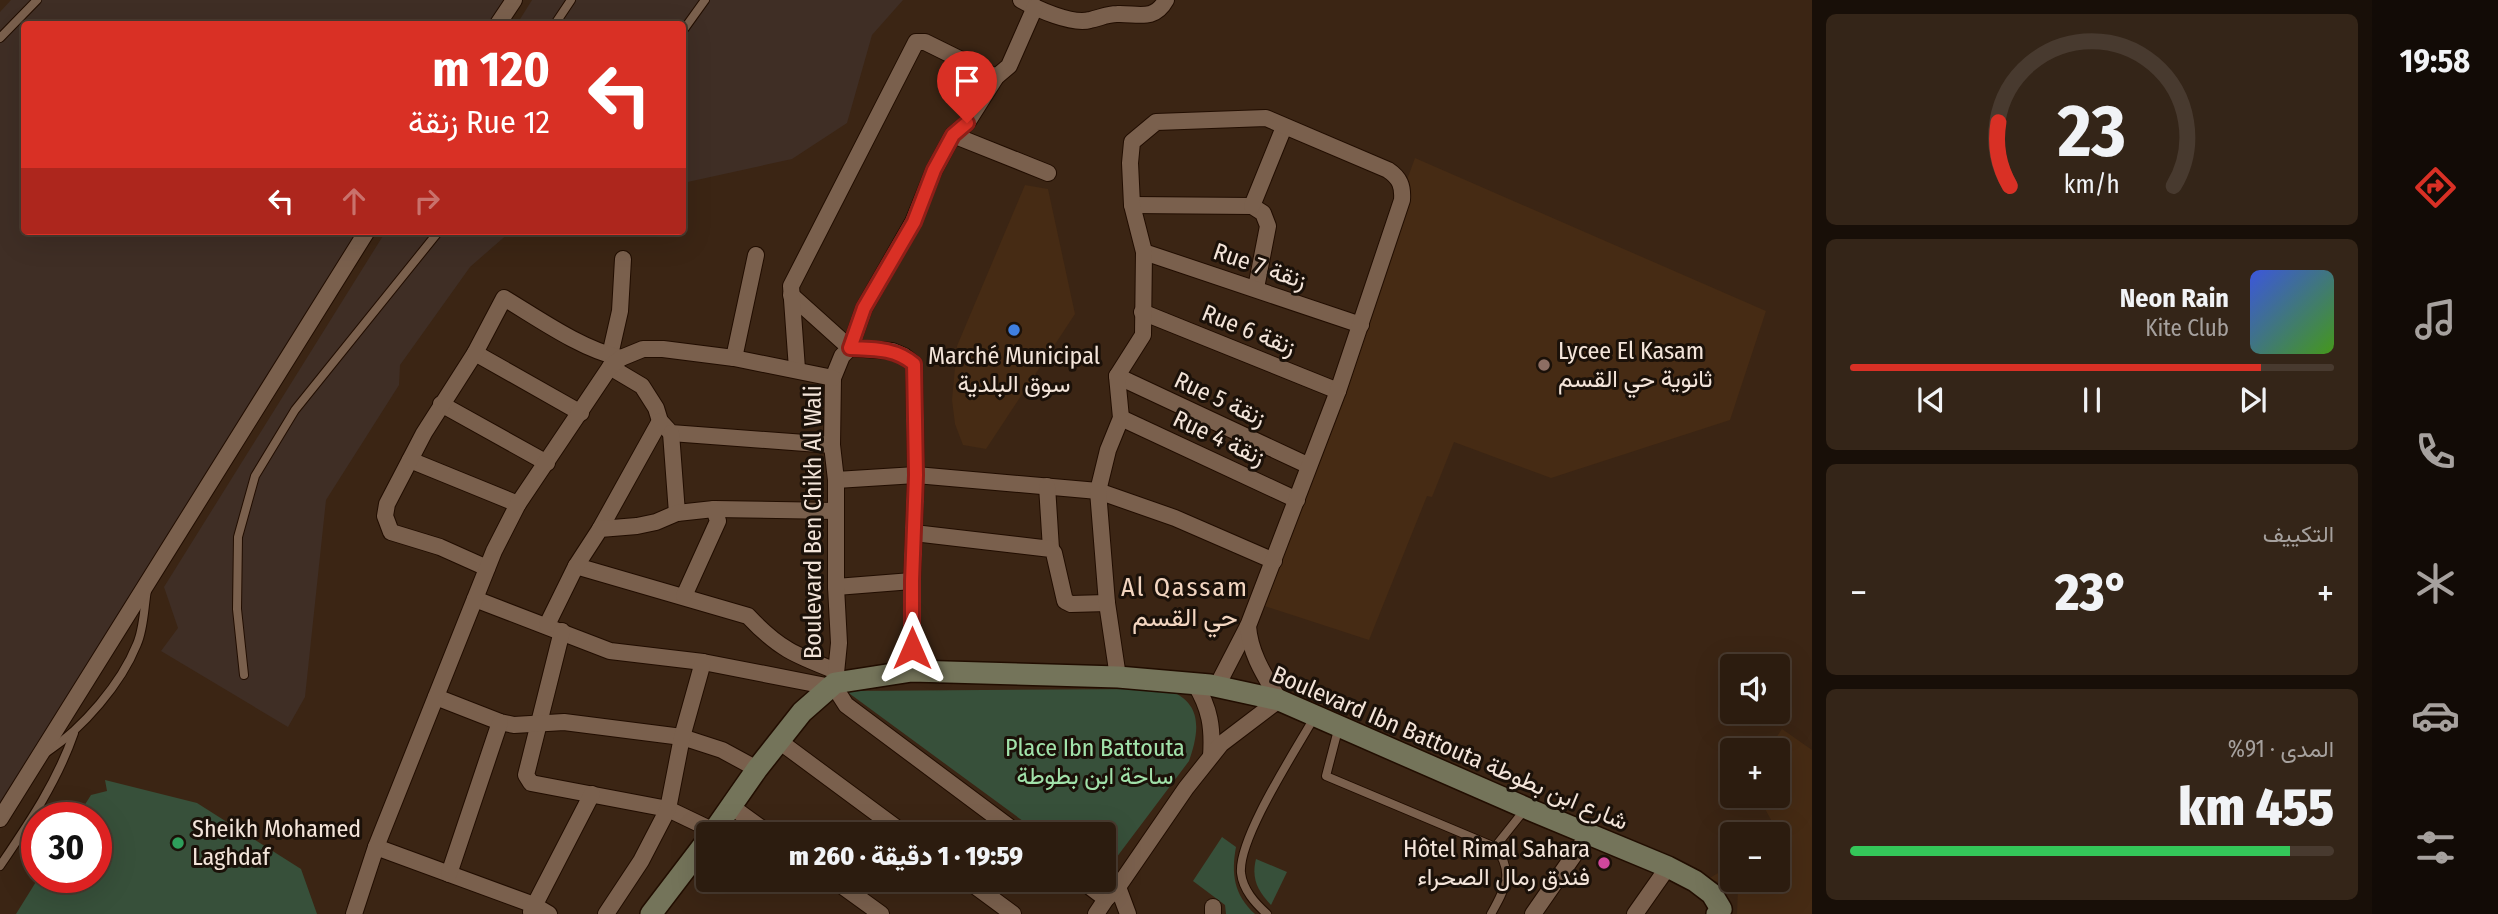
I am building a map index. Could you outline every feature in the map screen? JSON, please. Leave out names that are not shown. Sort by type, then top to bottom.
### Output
[{"type":"street","points":[[500,21],[514,0]]},
{"type":"street","name":"Boulevard Ben Chikh Al Wali","points":[[1003,822],[846,705],[839,694],[834,680],[839,643],[836,480],[832,445],[833,378],[842,356],[850,348],[864,308],[914,222],[934,170],[953,135],[967,123],[996,77],[1009,66],[1028,4],[1053,14],[1086,21],[1109,14],[1154,14],[1166,0]]},
{"type":"street","points":[[797,369],[791,286],[916,41],[926,42],[996,77]]},
{"type":"street","points":[[1118,677],[1107,603],[1098,491],[1108,450],[1121,418],[1117,376],[1143,335],[1144,252],[1132,205],[1132,142],[1156,122],[1266,118],[1388,170],[1396,175],[1400,182],[1402,200],[1338,391],[1248,626],[1206,685],[1205,701],[1213,734],[1211,756]]},
{"type":"street","points":[[1252,206],[1284,127]]},
{"type":"street","points":[[953,135],[1048,173]]},
{"type":"street","points":[[1132,205],[1252,206],[1263,213],[1268,226],[1256,288]]},
{"type":"street","points":[[0,819],[365,235]]},
{"type":"street","name":"Rue 7 زنقة","points":[[1144,252],[1361,325]]},
{"type":"street","points":[[734,358],[756,255]]},
{"type":"street","points":[[354,914],[376,847],[494,551],[518,504],[581,414],[614,360],[623,259]]},
{"type":"street","points":[[791,295],[850,348],[892,351],[914,364],[916,475],[912,671]]},
{"type":"street","points":[[487,568],[440,547],[391,532],[385,516],[387,504],[410,460],[441,404],[475,353],[504,298],[554,329],[614,360],[642,386],[666,427],[677,513]]},
{"type":"street","name":"Rue 6 زنقة","points":[[1142,312],[1338,391]]},
{"type":"street","points":[[614,360],[643,349],[688,352],[797,369],[833,378]]},
{"type":"street","points":[[475,353],[581,414]]},
{"type":"street","name":"Rue 5 زنقة","points":[[1117,376],[1303,463]]},
{"type":"street","points":[[441,404],[547,463]]},
{"type":"street","name":"Rue 4 زنقة","points":[[1121,418],[1297,500]]},
{"type":"street","points":[[666,427],[832,445]]},
{"type":"street","points":[[666,427],[576,566],[554,628],[526,775],[531,783],[668,809],[696,826]]},
{"type":"street","points":[[410,460],[518,504]]},
{"type":"street","points":[[836,480],[916,475],[1098,491],[1175,517],[1274,561]]},
{"type":"street","points":[[1047,486],[1051,549],[1065,601],[1071,604],[1107,603]]},
{"type":"street","points":[[600,529],[656,522],[677,513],[714,509],[836,511]]},
{"type":"street","points":[[684,596],[718,521],[714,509]]},
{"type":"street","points":[[914,533],[1051,549]]},
{"type":"street","points":[[576,566],[748,616],[768,637],[834,680]]},
{"type":"street","points":[[836,587],[912,581]]},
{"type":"street","points":[[475,599],[610,651],[834,680]]},
{"type":"street","points":[[1096,914],[1211,756],[1222,744],[1279,700],[1254,657],[1248,626]]},
{"type":"street","points":[[606,914],[641,861],[668,809],[682,737],[704,662]]},
{"type":"street","name":"Boulevard Ibn Battouta شارع ابن بطوطة","points":[[834,680],[912,671],[1118,677],[1206,685],[1279,700],[1588,835],[1668,867],[1695,881],[1712,894],[1722,912]]},
{"type":"street","points":[[721,822],[757,769],[802,712],[834,680]]},
{"type":"street","points":[[436,697],[500,722],[526,725],[564,722],[682,737],[722,750],[757,769]]},
{"type":"street","points":[[449,874],[500,722]]},
{"type":"street","points":[[779,741],[888,822]]},
{"type":"street","points":[[532,909],[592,794]]},
{"type":"street","points":[[732,807],[753,822]]},
{"type":"street","points":[[1535,913],[1588,835]]},
{"type":"street","points":[[376,847],[549,914]]},
{"type":"street","points":[[651,914],[696,855]]},
{"type":"street","points":[[1635,914],[1668,867]]},
{"type":"street","points":[[1118,887],[1128,914]]},
{"type":"street","points":[[851,892],[881,914]]},
{"type":"street","points":[[983,892],[1013,914]]},
{"type":"street","points":[[1097,892],[1106,899]]},
{"type":"lane","points":[[0,38],[37,0]]},
{"type":"lane","points":[[557,21],[571,0]]},
{"type":"lane","points":[[686,26],[705,0]]},
{"type":"lane","points":[[244,675],[237,609],[238,537],[255,476],[295,410],[436,235]]},
{"type":"lane","points":[[39,757],[86,720],[118,678],[138,643],[149,580]]},
{"type":"lane","points":[[1267,914],[1246,889],[1241,876],[1244,846],[1315,716]]},
{"type":"lane","points":[[1339,726],[1326,776],[1495,847],[1504,858],[1508,867],[1506,884],[1491,914]]},
{"type":"lane","points":[[0,866],[32,818],[62,765],[75,730]]},
{"type":"lane","points":[[1495,847],[1526,808]]},
{"type":"shaded area","points":[[11,0],[504,0],[491,21],[21,21],[21,235],[359,235],[0,811],[0,12]]},
{"type":"shaded area","points":[[532,0],[903,0],[872,35],[847,123],[792,159],[686,182],[686,21],[519,21]]},
{"type":"shaded area","name":"Lycee El Kasam ثانوية حي القسم","points":[[1415,158],[1766,311],[1730,420],[1551,478],[1454,442],[1432,497],[1427,496],[1369,640],[1249,601],[1271,550]]},
{"type":"shaded area","name":"Marché Municipal سوق البلدية","points":[[1025,185],[1048,189],[1075,314],[986,449],[963,445],[955,424],[952,400],[957,346]]},
{"type":"shaded area","points":[[384,235],[506,235],[470,267],[400,365],[399,385],[326,500],[305,697],[288,727],[161,651],[178,628],[164,587]]},
{"type":"shaded area","points":[[1782,729],[1812,750],[1812,914],[1737,914],[1738,892],[1790,892],[1790,822],[1772,822],[1765,808],[1790,808],[1790,738],[1776,738]]},
{"type":"shaded area","points":[[1720,872],[1720,882],[1708,879]]},
{"type":"green space","name":"Place Ibn Battouta ساحة ابن بطوطة","points":[[1163,690],[1173,692],[1190,705],[1196,722],[1195,741],[1189,761],[1116,858],[1116,822],[1024,822],[846,691]]},
{"type":"green space","name":"Sheikh Mohamed Laghdaf","points":[[105,780],[197,803],[301,869],[317,914],[16,914],[29,893],[112,893],[112,802],[87,802],[91,795],[107,791]]},
{"type":"green space","points":[[1222,837],[1236,847],[1234,875],[1238,892],[1255,914],[1226,914],[1225,905],[1193,881]]},
{"type":"green space","points":[[1256,859],[1287,872],[1271,905],[1257,884],[1254,873]]},
{"type":"place","name":"Marché Municipal سوق البلدية","points":[[1014,330]]},
{"type":"place","name":"Lycee El Kasam ثانوية حي القسم","points":[[1544,365]]},
{"type":"place","name":"Sheikh Mohamed Laghdaf","points":[[178,843]]},
{"type":"place","name":"Hôtel Rimal Sahara فندق رمال الصحراء","points":[[1604,863]]},
{"type":"district","name":"Al Qassam حي القسم","points":[[1185,602]]},
{"type":"route","points":[[912,648],[916,475],[914,364],[892,351],[850,348],[864,308],[914,222],[934,170],[953,135],[967,123]]}]
